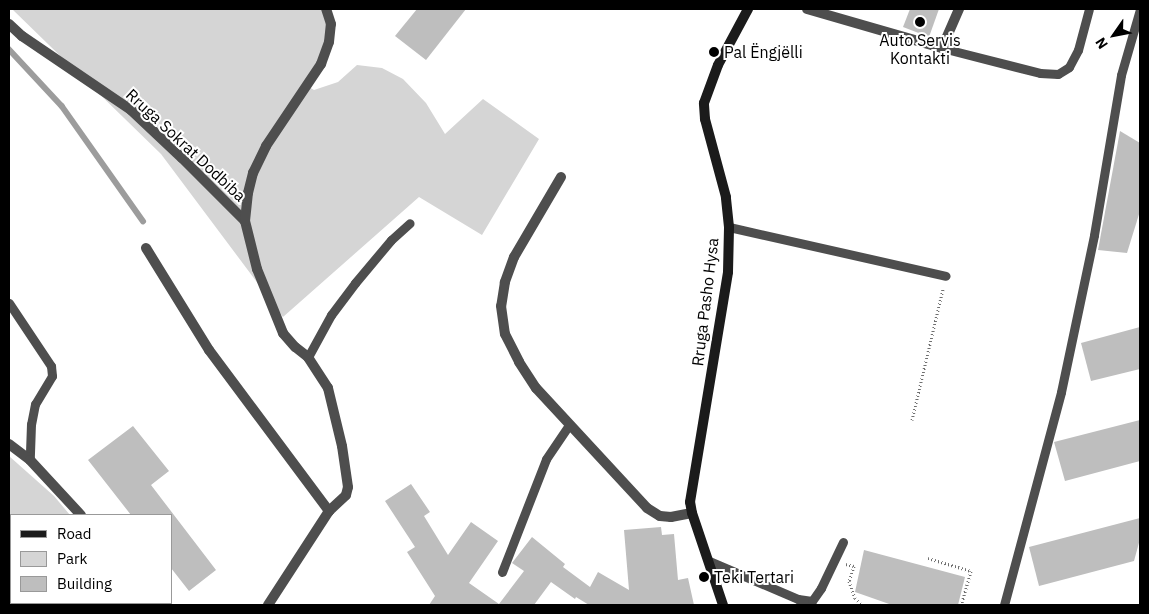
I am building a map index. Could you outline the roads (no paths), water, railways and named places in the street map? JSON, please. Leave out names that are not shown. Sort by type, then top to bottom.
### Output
[{"type":"main road","name":"Rruga Pasho Hysa","points":[[723,605],[690,502],[728,272],[729,227],[726,197],[705,119],[704,103],[718,65],[748,9]]},
{"type":"street","points":[[268,605],[329,511],[346,495],[348,487],[342,446],[328,388],[308,357],[295,347],[283,333],[257,269],[245,221],[248,193],[253,173],[266,146],[322,64],[329,42],[330,24],[326,9]]},
{"type":"street","points":[[807,9],[942,48],[959,9]]},
{"type":"street","name":"Rruga Sokrat Dodbiba","points":[[9,24],[22,36],[131,110],[245,221]]},
{"type":"street","points":[[561,177],[514,257],[505,282],[502,306],[506,334],[519,362],[536,388],[647,508],[660,516],[671,517],[692,513]]},
{"type":"street","points":[[146,248],[209,350],[329,511]]},
{"type":"street","points":[[9,444],[30,460],[80,514]]},
{"type":"lane","points":[[942,48],[1040,73],[1058,74],[1069,67],[1078,50],[1089,9]]},
{"type":"lane","points":[[1004,605],[1061,392],[1094,235],[1121,75],[1140,9]]},
{"type":"lane","points":[[308,357],[331,315],[354,283],[391,240],[410,223]]},
{"type":"lane","points":[[729,227],[946,276]]},
{"type":"lane","points":[[9,303],[51,366],[52,376],[35,404],[30,424],[30,460]]},
{"type":"lane","points":[[502,572],[546,459],[569,425]]},
{"type":"lane","points":[[709,561],[798,599],[812,600],[836,561],[843,542]]},
{"type":"waterway","points":[[9,49],[62,106],[143,221]]},
{"type":"place","name":"Auto Servis Kontakti","points":[[920,22]]},
{"type":"place","name":"Pal Ëngjëlli","points":[[714,52]]},
{"type":"place","name":"Teki Tertari","points":[[704,577]]}]
